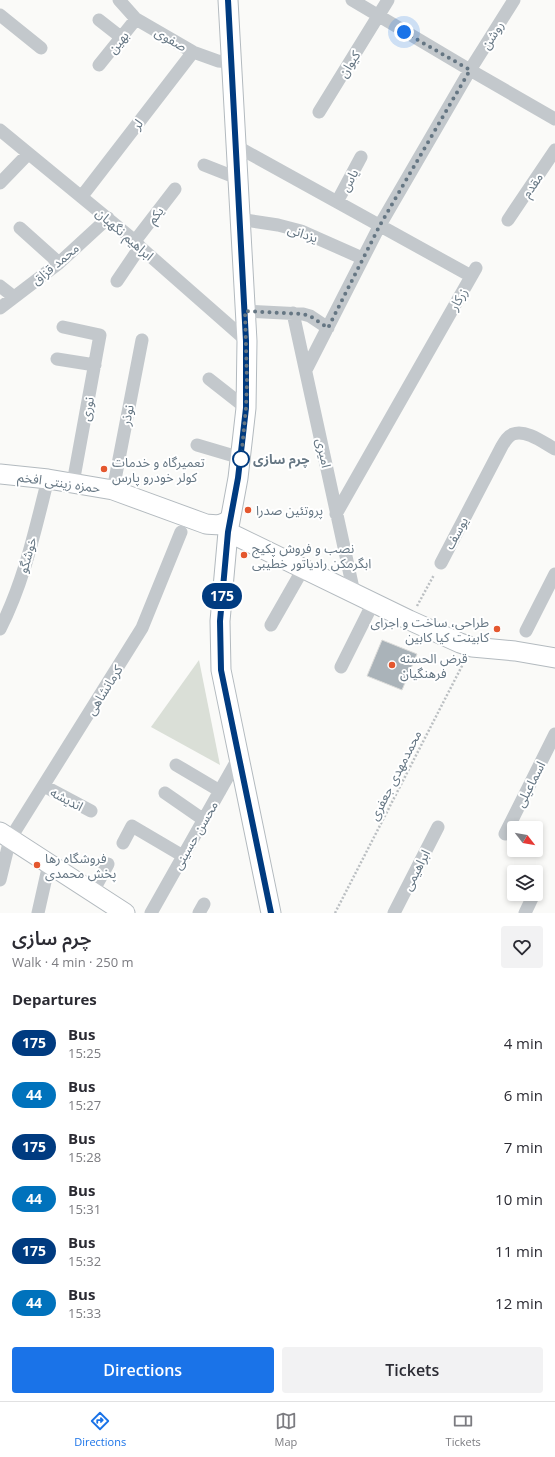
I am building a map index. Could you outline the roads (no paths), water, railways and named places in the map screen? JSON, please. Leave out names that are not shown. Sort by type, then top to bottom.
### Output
[{"type":"street","name":"صفوی","points":[[119,0],[136,19],[193,52],[218,61],[232,62]]},
{"type":"street","points":[[228,0],[245,311],[246,408],[241,458],[229,526],[220,621],[221,670],[271,913]]},
{"type":"street","points":[[352,0],[555,119]]},
{"type":"street","name":"کیوان","points":[[319,112],[388,0]]},
{"type":"street","name":"روشن","points":[[306,370],[380,225],[470,70],[514,0]]},
{"type":"street","points":[[0,15],[41,48]]},
{"type":"street","name":"بهین","points":[[99,65],[136,19]]},
{"type":"street","points":[[99,20],[122,38]]},
{"type":"street","name":"لر","points":[[82,196],[193,52]]},
{"type":"street","name":"ابراهیم نگهبان","points":[[0,130],[108,218],[246,341]]},
{"type":"street","name":"زرکار","points":[[236,146],[380,225],[474,272],[336,514]]},
{"type":"street","name":"مقدم","points":[[508,220],[555,150]]},
{"type":"street","points":[[0,183],[28,154]]},
{"type":"street","name":"یاس","points":[[338,202],[361,158]]},
{"type":"street","points":[[204,165],[237,178]]},
{"type":"street","name":"یکم","points":[[117,281],[138,244],[175,188]]},
{"type":"street","name":"محمد قزاق","points":[[0,308],[59,263],[108,218]]},
{"type":"street","name":"یزدانی","points":[[239,218],[301,231],[362,258]]},
{"type":"street","points":[[20,228],[59,263]]},
{"type":"street","points":[[0,286],[14,297]]},
{"type":"street","points":[[245,311],[303,314],[310,316],[328,328]]},
{"type":"street","name":"امیری","points":[[293,313],[354,593]]},
{"type":"street","name":"نوری","points":[[63,327],[100,335],[73,483]]},
{"type":"street","name":"نوذر","points":[[113,490],[142,340]]},
{"type":"street","points":[[57,359],[95,365]]},
{"type":"street","points":[[209,379],[246,408]]},
{"type":"street","name":"یوسف","points":[[441,563],[508,437],[521,433],[529,435],[555,449]]},
{"type":"street","points":[[197,445],[241,458]]},
{"type":"street","name":"حمزه زینتی افخم","points":[[0,474],[48,479],[113,490],[206,524],[219,526],[224,524],[229,526]]},
{"type":"street","name":"خوشگو","points":[[0,629],[11,608],[27,560],[48,479]]},
{"type":"street","points":[[229,526],[303,569],[460,643],[472,647],[515,651],[555,658]]},
{"type":"street","name":"کرمانشاهی","points":[[0,880],[5,836],[44,786],[142,628],[181,532]]},
{"type":"street","points":[[271,625],[303,569]]},
{"type":"street","points":[[526,631],[555,574]]},
{"type":"street","points":[[341,667],[373,603]]},
{"type":"street","name":"اسماعیلی","points":[[504,834],[555,734]]},
{"type":"street","name":"محسن حسینی","points":[[151,913],[239,758]]},
{"type":"street","points":[[176,765],[220,791]]},
{"type":"street","name":"اندیشه","points":[[44,786],[91,811]]},
{"type":"street","points":[[165,793],[204,820]]},
{"type":"street","points":[[123,843],[132,826],[183,856]]},
{"type":"street","name":"ابراهیمی","points":[[394,913],[438,827]]},
{"type":"street","points":[[5,836],[125,913]]},
{"type":"street","points":[[38,913],[49,864]]},
{"type":"street","points":[[92,892],[108,864]]},
{"type":"street","points":[[525,913],[530,901]]},
{"type":"place","name":"چرم سازی","points":[[241,459]]},
{"type":"place","name":"تعمیرگاه و خدمات کولر خودرو پارس","points":[[104,469]]},
{"type":"place","name":"پروتئین صدرا","points":[[248,510]]},
{"type":"place","name":"نصب و فروش پکیج ابگرمکن رادیاتور خطیبی","points":[[244,555]]},
{"type":"place","name":"طراحی، ساخت و اجرای کابینت کیا کابین","points":[[497,629]]},
{"type":"place","name":"قرض الحسنه فرهنگیان","points":[[392,665]]},
{"type":"place","name":"فروشگاه رها پخش محمدی","points":[[37,865]]}]
